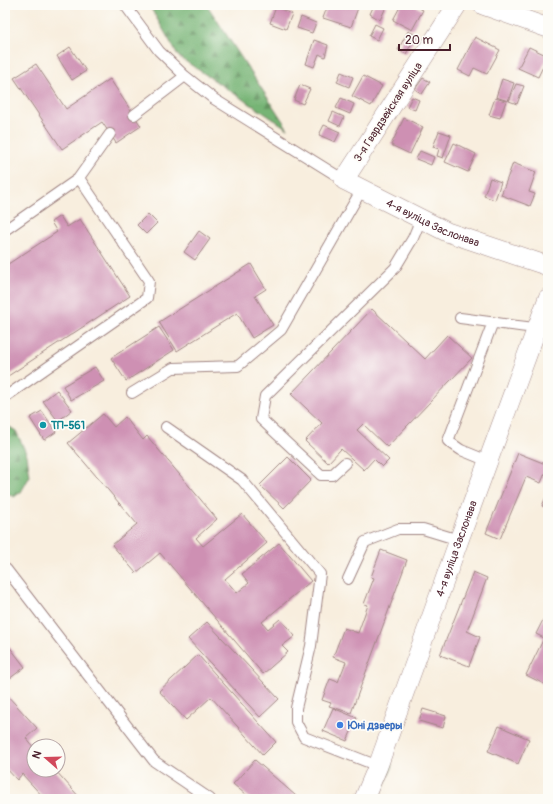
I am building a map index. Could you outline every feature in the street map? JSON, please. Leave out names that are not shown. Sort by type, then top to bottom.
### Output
[{"type":"street","name":"3-я Гвардзейская вуліца","points":[[344,180],[457,5]]},
{"type":"street","points":[[483,5],[548,28]]},
{"type":"street","name":"4-я вуліца Заслонава","points":[[344,180],[446,232],[548,266]]},
{"type":"street","name":"4-я вуліца Заслонава","points":[[364,799],[378,766],[548,298]]},
{"type":"lane","points":[[125,5],[159,51],[185,76],[214,99],[344,180]]},
{"type":"lane","points":[[134,114],[185,76]]},
{"type":"lane","points":[[5,230],[79,178],[110,134]]},
{"type":"lane","points":[[5,397],[147,298],[149,281],[79,178]]},
{"type":"lane","points":[[132,393],[173,368],[238,366],[281,330],[362,189]]},
{"type":"lane","points":[[345,463],[332,475],[321,474],[261,419],[265,396],[395,268],[413,238],[421,219]]},
{"type":"lane","points":[[460,318],[537,328]]},
{"type":"lane","points":[[488,461],[461,450],[448,440],[493,322]]},
{"type":"lane","points":[[166,427],[242,480],[320,574],[311,646],[296,708],[296,722],[304,737],[378,766]]},
{"type":"lane","points":[[348,579],[365,542],[398,529],[423,529],[459,540]]},
{"type":"lane","points":[[6,569],[154,761],[210,799]]},
{"type":"green space","points":[[149,5],[207,5],[288,129],[179,57]]},
{"type":"green space","points":[[5,424],[16,431],[27,455],[30,476],[21,492],[14,497],[5,492]]},
{"type":"green space","points":[[390,762],[393,766],[378,799],[368,799],[385,764]]},
{"type":"building","points":[[328,5],[359,5],[351,27],[323,18]]},
{"type":"building","points":[[374,5],[387,5],[380,20],[370,14]]},
{"type":"building","points":[[401,5],[413,5],[423,10],[412,30],[393,20]]},
{"type":"building","points":[[276,7],[292,14],[286,29],[270,23]]},
{"type":"building","points":[[301,17],[316,23],[312,33],[297,28]]},
{"type":"building","points":[[375,24],[383,28],[377,40],[369,36]]},
{"type":"building","points":[[408,31],[416,35],[406,54],[398,50]]},
{"type":"building","points":[[475,37],[500,50],[487,74],[474,68],[470,76],[458,70]]},
{"type":"building","points":[[314,40],[328,45],[325,57],[319,54],[314,67],[306,64]]},
{"type":"building","points":[[70,47],[86,71],[72,80],[57,56]]},
{"type":"building","points":[[529,47],[548,56],[538,77],[518,68]]},
{"type":"building","points":[[36,64],[66,109],[110,79],[141,126],[116,143],[102,122],[62,149],[14,78]]},
{"type":"building","points":[[341,72],[353,77],[349,87],[337,82]]},
{"type":"building","points":[[363,76],[382,86],[371,106],[352,96]]},
{"type":"building","points":[[423,78],[430,82],[422,94],[415,89]]},
{"type":"building","points":[[502,79],[514,83],[508,101],[496,97]]},
{"type":"building","points":[[516,84],[524,86],[517,104],[509,101]]},
{"type":"building","points":[[300,85],[310,89],[303,104],[294,100]]},
{"type":"building","points":[[412,97],[419,100],[415,110],[407,107]]},
{"type":"building","points":[[341,98],[354,104],[350,114],[336,108]]},
{"type":"building","points":[[495,98],[506,101],[500,118],[489,115]]},
{"type":"building","points":[[333,112],[344,117],[340,126],[329,121]]},
{"type":"building","points":[[404,118],[423,127],[410,154],[391,145]]},
{"type":"building","points":[[324,125],[340,132],[335,142],[319,135]]},
{"type":"building","points":[[439,131],[451,135],[443,158],[437,156],[439,149],[433,147]]},
{"type":"building","points":[[454,143],[476,154],[468,172],[445,162]]},
{"type":"building","points":[[420,151],[434,157],[431,165],[416,159]]},
{"type":"building","points":[[513,163],[536,172],[529,192],[535,194],[530,206],[501,195]]},
{"type":"building","points":[[490,178],[501,182],[495,200],[484,196]]},
{"type":"building","points":[[148,214],[157,223],[146,234],[137,225]]},
{"type":"building","points":[[60,216],[67,227],[80,219],[130,296],[5,378],[5,266],[57,232],[51,222]]},
{"type":"building","points":[[199,231],[210,239],[195,260],[184,252]]},
{"type":"building","points":[[251,264],[266,289],[255,296],[273,325],[252,338],[237,313],[177,351],[159,322]]},
{"type":"building","points":[[372,309],[425,359],[447,335],[472,358],[387,447],[363,424],[357,430],[389,460],[382,467],[374,459],[364,470],[341,449],[328,463],[305,441],[322,423],[291,394]]},
{"type":"building","points":[[159,327],[174,350],[126,381],[111,358]]},
{"type":"building","points":[[95,367],[104,381],[71,400],[63,386]]},
{"type":"building","points":[[57,390],[72,410],[58,421],[43,401]]},
{"type":"building","name":"ТП-561","points":[[42,411],[56,432],[44,440],[30,418]]},
{"type":"building","points":[[103,414],[114,427],[125,417],[143,440],[147,436],[217,519],[196,538],[203,546],[242,514],[267,543],[225,579],[237,593],[249,583],[242,574],[279,543],[311,581],[262,622],[268,629],[280,619],[295,636],[282,646],[288,652],[263,674],[160,553],[136,573],[112,545],[137,524],[68,443]]},
{"type":"building","points":[[518,453],[548,466],[541,483],[526,477],[500,539],[486,533]]},
{"type":"building","points":[[288,457],[311,480],[284,508],[260,485]]},
{"type":"building","points":[[548,492],[548,508],[542,506]]},
{"type":"building","points":[[381,550],[407,560],[351,713],[329,706],[331,703],[322,700],[330,679],[338,682],[346,662],[333,657],[344,628],[358,633],[368,605],[364,604],[374,578],[371,577]]},
{"type":"building","points":[[473,572],[487,578],[467,631],[480,637],[469,666],[440,655]]},
{"type":"building","points":[[544,618],[548,620],[548,686],[526,675],[544,638],[536,634]]},
{"type":"building","points":[[207,622],[279,699],[260,717],[188,639]]},
{"type":"building","points":[[5,641],[25,667],[5,682]]},
{"type":"building","points":[[198,655],[276,742],[263,755],[211,697],[186,720],[159,691]]},
{"type":"building","points":[[5,693],[37,728],[26,738],[26,778],[62,778],[81,799],[45,799],[22,774],[17,780],[5,767]]},
{"type":"building","name":"Юні дзверы","points":[[333,708],[357,718],[347,741],[323,731]]},
{"type":"building","points":[[423,709],[446,716],[443,728],[419,721]]},
{"type":"building","points":[[499,726],[529,739],[518,764],[488,751]]},
{"type":"building","points":[[255,760],[296,796],[293,799],[251,799],[233,784]]},
{"type":"place","name":"ТП-561","points":[[43,425]]},
{"type":"place","name":"Юні дзверы","points":[[340,725]]}]
